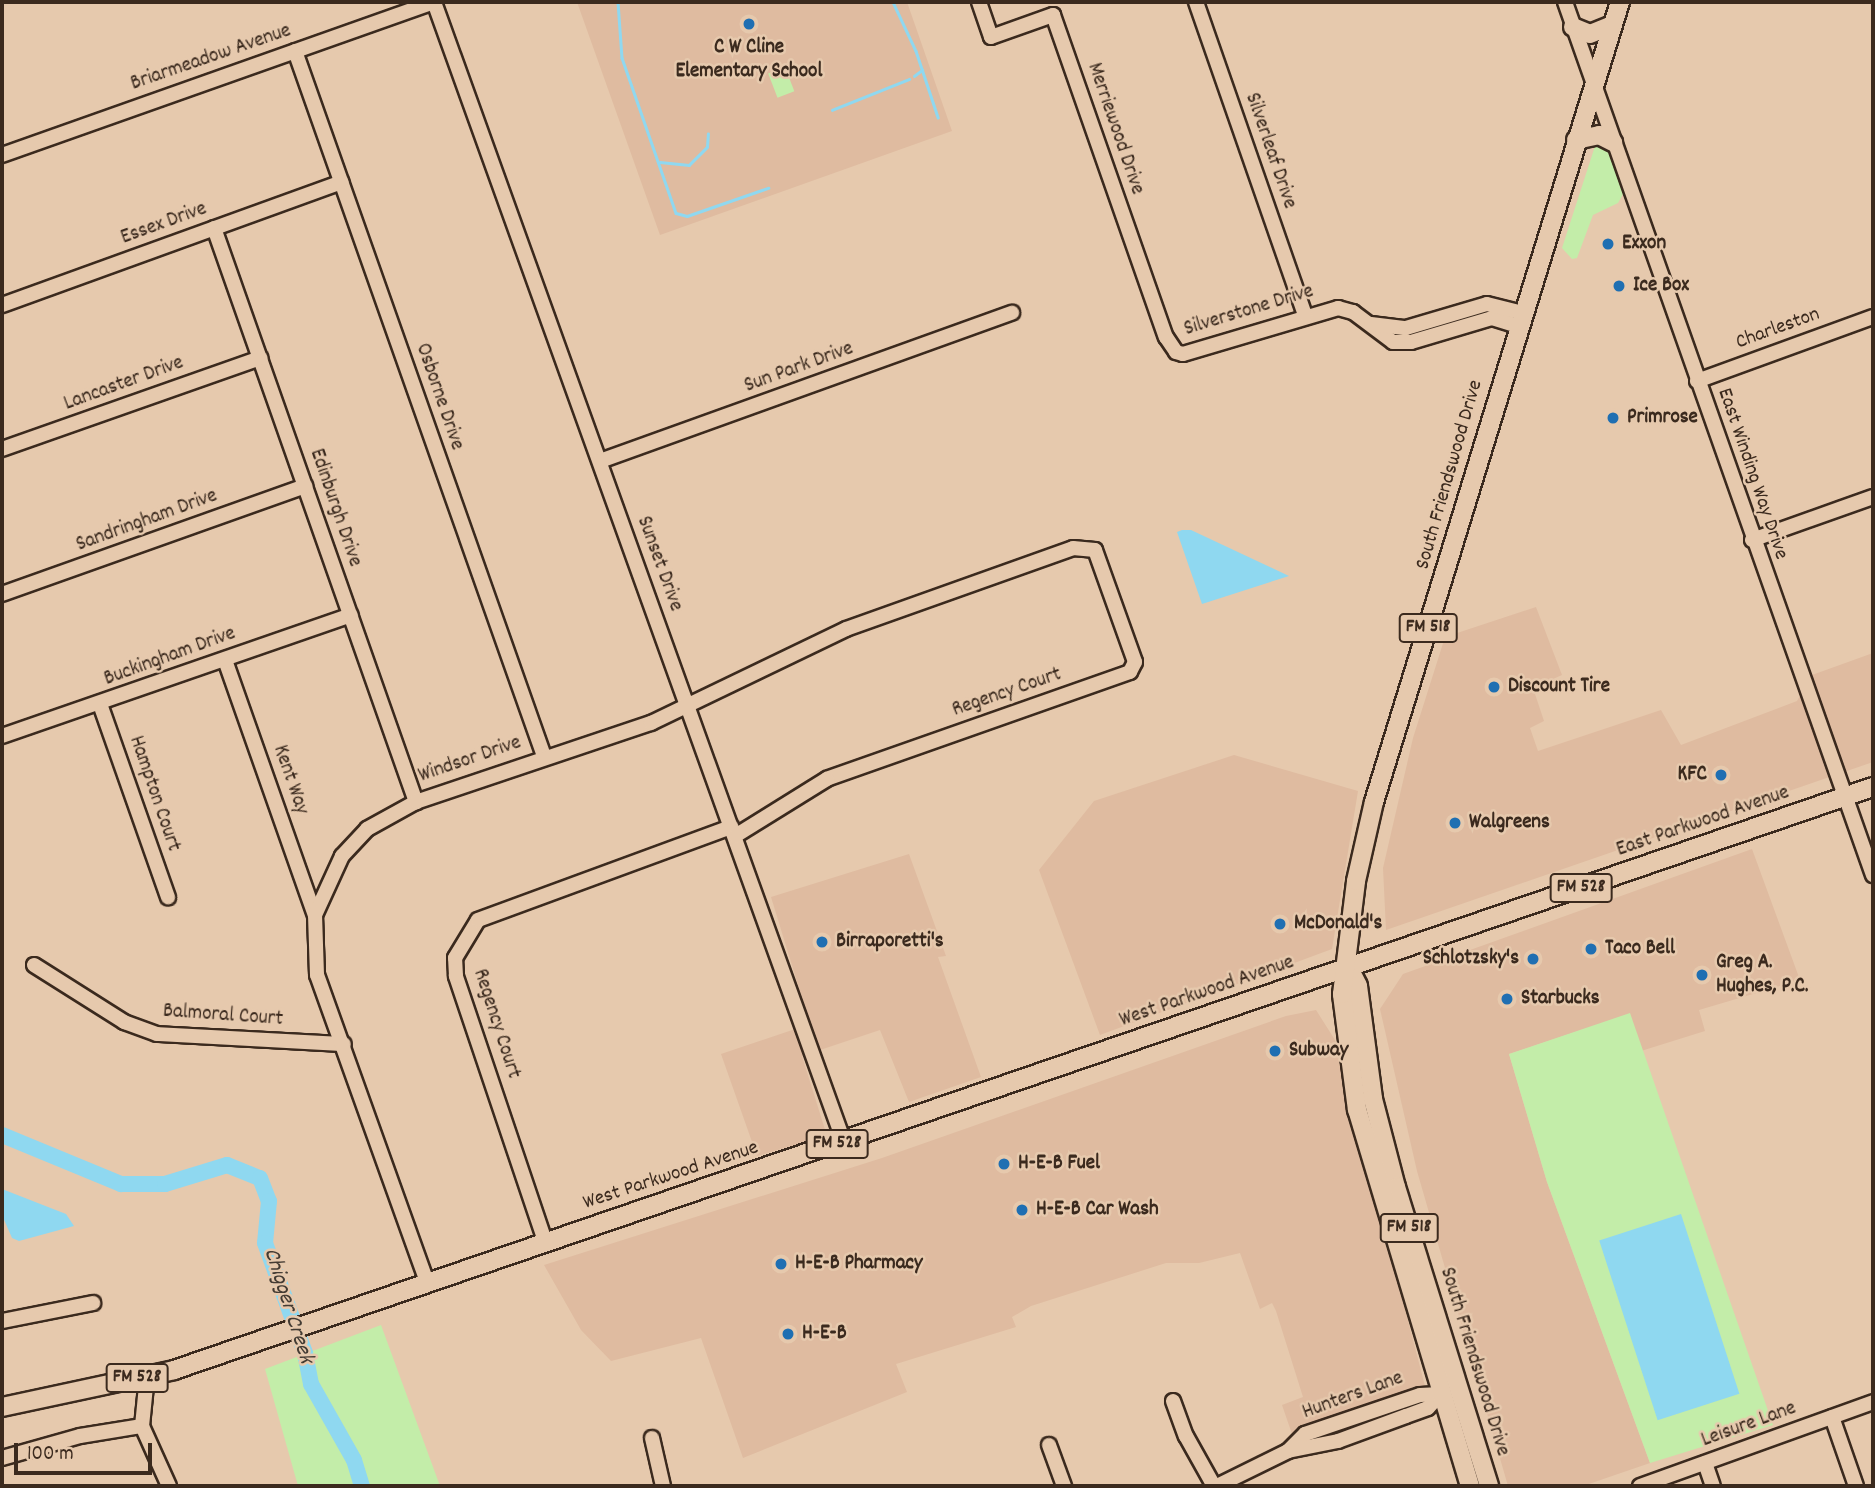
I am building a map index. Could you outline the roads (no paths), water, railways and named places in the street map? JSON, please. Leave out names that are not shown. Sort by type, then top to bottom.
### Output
[{"type":"main road","name":"South Friendswood Drive","points":[[1470,1486],[1440,1394],[1357,1110],[1342,994],[1348,966],[1356,881],[1373,806],[1520,319],[1620,2]]},
{"type":"main road","points":[[1573,27],[1590,34],[1612,25]]},
{"type":"main road","points":[[1576,140],[1599,135],[1613,142]]},
{"type":"main road","name":"East Parkwood Avenue","points":[[1348,966],[1873,787]]},
{"type":"main road","name":"South Friendswood Drive","points":[[1348,966],[1358,986],[1373,1099],[1396,1187],[1489,1486]]},
{"type":"main road","name":"West Parkwood Avenue","points":[[2,1407],[147,1376],[270,1337],[545,1241],[844,1142],[1348,966]]},
{"type":"street","name":"Briarmeadow Avenue","points":[[2,155],[434,2]]},
{"type":"street","name":"Sunset Drive","points":[[434,2],[844,1142]]},
{"type":"street","name":"Merriewood Drive","points":[[979,2],[991,37],[1053,15],[1166,338],[1176,352]]},
{"type":"street","name":"Silverleaf Drive","points":[[1196,2],[1305,315]]},
{"type":"street","name":"East Winding Way Drive","points":[[1565,2],[1752,540],[1873,875]]},
{"type":"street","name":"Osborne Drive","points":[[295,51],[544,756]]},
{"type":"street","name":"Essex Drive","points":[[2,305],[341,182]]},
{"type":"street","name":"Edinburgh Drive","points":[[214,228],[416,802]]},
{"type":"street","name":"Silverstone Drive","points":[[1176,352],[1189,352],[1338,307],[1371,324],[1393,342],[1411,342],[1487,304],[1520,319]]},
{"type":"street","name":"Sun Park Drive","points":[[600,461],[1012,313]]},
{"type":"street","name":"Charleston","points":[[1697,381],[1873,317]]},
{"type":"street","name":"Lancaster Drive","points":[[2,449],[260,358]]},
{"type":"street","name":"Sandringham Drive","points":[[2,594],[305,486]]},
{"type":"street","points":[[1752,540],[1873,497]]},
{"type":"street","name":"Regency Court","points":[[545,1241],[456,976],[455,958],[478,920],[733,831],[827,779],[1129,671],[1135,662],[1095,550],[1073,548],[1043,559]]},
{"type":"street","name":"Windsor Drive","points":[[427,1282],[344,1044],[317,975],[315,915],[342,856],[367,829],[416,802],[497,777],[544,756],[688,707],[846,629],[1043,559]]},
{"type":"street","name":"Buckingham Drive","points":[[2,736],[351,615]]},
{"type":"street","name":"Kent Way","points":[[225,660],[315,915]]},
{"type":"street","name":"Hampton Court","points":[[100,704],[168,897]]},
{"type":"street","name":"Balmoral Court","points":[[34,965],[124,1023],[157,1034],[344,1044]]},
{"type":"street","points":[[2,1321],[93,1303]]},
{"type":"street","points":[[147,1376],[142,1426],[169,1486]]},
{"type":"street","name":"Hunters Lane","points":[[1215,1486],[1288,1451],[1338,1441],[1417,1412],[1440,1394]]},
{"type":"street","points":[[1173,1401],[1186,1436],[1215,1486]]},
{"type":"street","name":"Leisure Lane","points":[[1640,1486],[1873,1402]]},
{"type":"street","points":[[1832,1417],[1856,1486]]},
{"type":"street","points":[[2,1458],[80,1436],[142,1426]]},
{"type":"street","points":[[652,1438],[663,1486]]},
{"type":"street","points":[[1049,1445],[1064,1486]]},
{"type":"street","points":[[1705,1463],[1713,1486]]},
{"type":"water","points":[[1191,530],[1289,576],[1202,604],[1177,532]]},
{"type":"water","points":[[2,1189],[66,1214],[74,1226],[19,1241],[12,1238],[2,1215]]},
{"type":"water","points":[[1681,1214],[1739,1394],[1658,1420],[1599,1241]]},
{"type":"waterway","points":[[618,2],[622,58],[676,213],[687,216],[768,188]]},
{"type":"waterway","points":[[893,2],[916,51],[938,117]]},
{"type":"waterway","points":[[914,76],[922,70]]},
{"type":"waterway","points":[[832,110],[909,79]]},
{"type":"waterway","points":[[660,162],[689,165],[707,147],[708,134]]},
{"type":"waterway","name":"Chigger Creek","points":[[2,1135],[121,1184],[165,1184],[227,1165],[260,1178],[269,1201],[265,1243],[305,1353],[311,1384],[354,1460],[362,1486]]},
{"type":"place","name":"C W Cline Elementary School","points":[[749,24]]},
{"type":"place","name":"Exxon","points":[[1608,244]]},
{"type":"place","name":"Ice Box","points":[[1619,286]]},
{"type":"place","name":"Primrose","points":[[1613,418]]},
{"type":"place","name":"Discount Tire","points":[[1494,687]]},
{"type":"place","name":"KFC","points":[[1721,775]]},
{"type":"place","name":"Walgreens","points":[[1455,823]]},
{"type":"place","name":"McDonald's","points":[[1280,924]]},
{"type":"place","name":"Birraporetti's","points":[[822,942]]},
{"type":"place","name":"Taco Bell","points":[[1591,949]]},
{"type":"place","name":"Schlotzsky's","points":[[1533,959]]},
{"type":"place","name":"Greg A. Hughes, P.C.","points":[[1702,975]]},
{"type":"place","name":"Starbucks","points":[[1507,999]]},
{"type":"place","name":"Subway","points":[[1275,1051]]},
{"type":"place","name":"H-E-B Fuel","points":[[1004,1164]]},
{"type":"place","name":"H-E-B Car Wash","points":[[1022,1210]]},
{"type":"place","name":"H-E-B Pharmacy","points":[[781,1264]]},
{"type":"place","name":"H-E-B","points":[[788,1334]]}]
